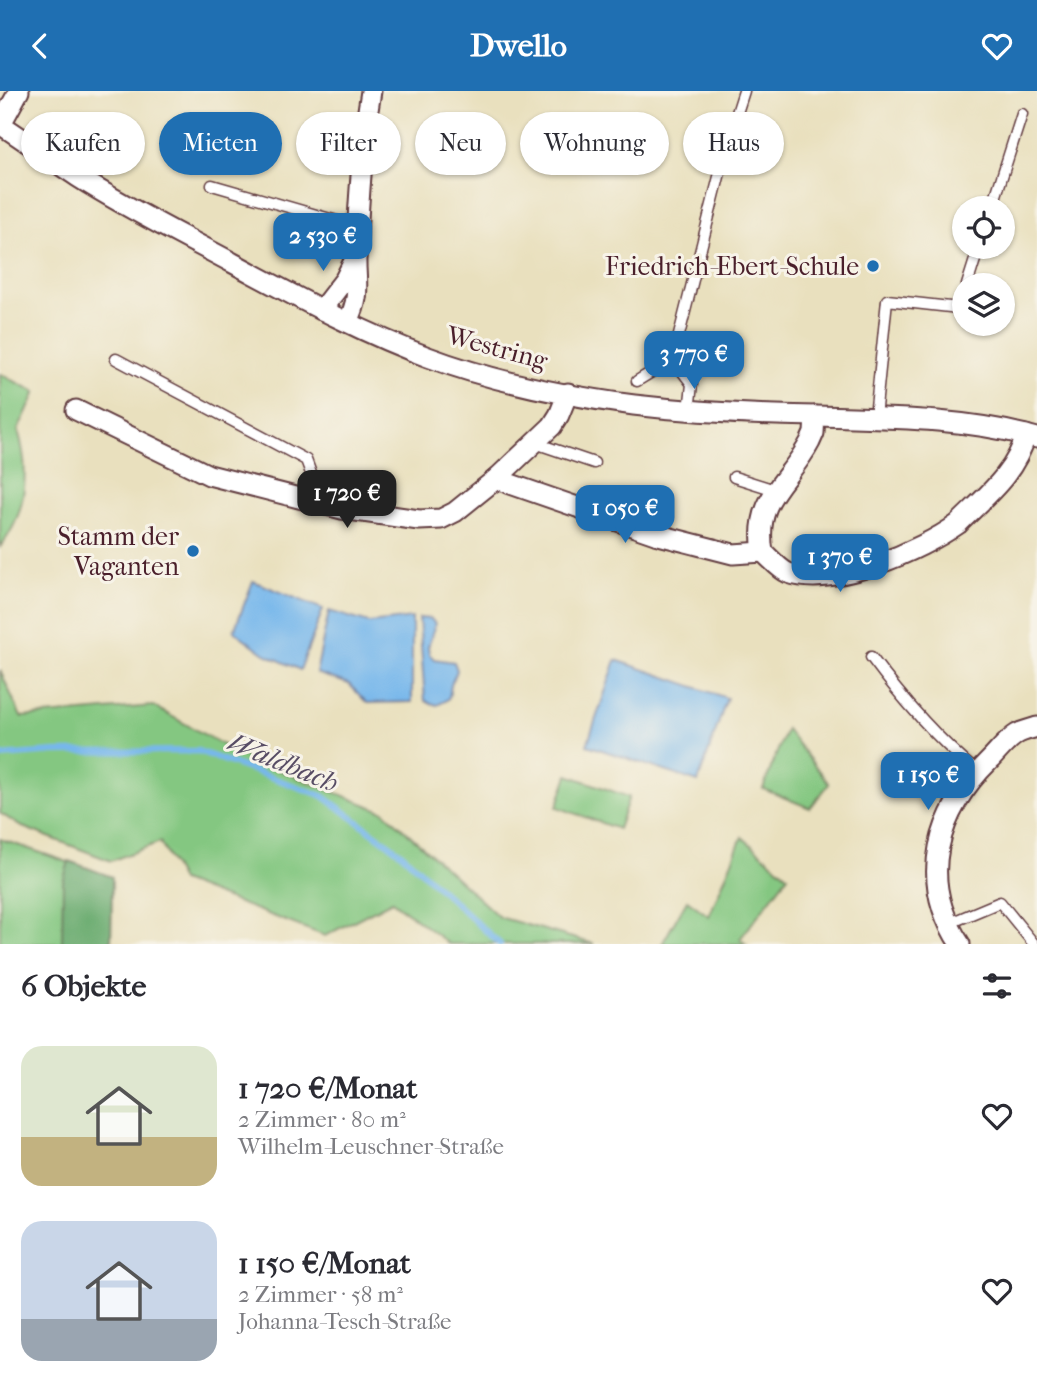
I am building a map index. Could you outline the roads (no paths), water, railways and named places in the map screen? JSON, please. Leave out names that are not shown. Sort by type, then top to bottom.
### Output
[{"type":"street","points":[[0,124],[19,91]]},
{"type":"street","points":[[348,323],[358,293],[356,256],[371,91]]},
{"type":"street","name":"Westring","points":[[0,124],[79,178],[321,310],[441,361],[475,372],[633,405],[689,411],[875,417],[978,426],[1031,436]]},
{"type":"street","points":[[321,310],[345,278],[356,256]]},
{"type":"street","points":[[76,410],[209,475],[322,504],[419,520],[442,519],[455,512],[496,479],[535,443],[559,415],[568,393]]},
{"type":"street","points":[[816,416],[814,433],[804,452],[766,505],[760,527],[763,552],[786,572],[829,575],[862,570],[906,553],[958,524],[1014,466],[1031,436]]},
{"type":"street","points":[[496,479],[654,534],[733,554],[763,552]]},
{"type":"street","points":[[960,944],[937,895],[937,854],[948,814],[977,772],[1016,734],[1037,727]]},
{"type":"lane","points":[[637,381],[673,359],[728,141],[744,91]]},
{"type":"lane","points":[[996,196],[1022,114]]},
{"type":"lane","points":[[212,185],[359,227]]},
{"type":"lane","points":[[875,417],[887,300],[952,308]]},
{"type":"lane","points":[[117,359],[306,460],[322,504]]},
{"type":"lane","points":[[673,359],[692,384],[689,411]]},
{"type":"lane","points":[[535,443],[594,463]]},
{"type":"lane","points":[[734,477],[775,490]]},
{"type":"lane","points":[[871,657],[903,701],[947,748],[977,772]]},
{"type":"lane","points":[[950,923],[1000,902],[1034,944]]},
{"type":"water","points":[[253,581],[323,609],[300,670],[265,654],[234,631]]},
{"type":"water","points":[[329,611],[369,623],[412,618],[412,702],[367,703],[349,684],[316,673]]},
{"type":"water","points":[[419,618],[431,619],[435,624],[428,647],[429,654],[434,659],[454,662],[457,670],[448,698],[437,705],[425,701]]},
{"type":"water","points":[[616,660],[727,698],[698,782],[587,745]]},
{"type":"waterway","name":"Waldbach","points":[[0,756],[55,752],[198,751],[323,796],[401,853],[500,944]]},
{"type":"place","name":"Friedrich-Ebert-Schule","points":[[873,266]]},
{"type":"place","name":"Stamm der Vaganten","points":[[193,551]]}]
